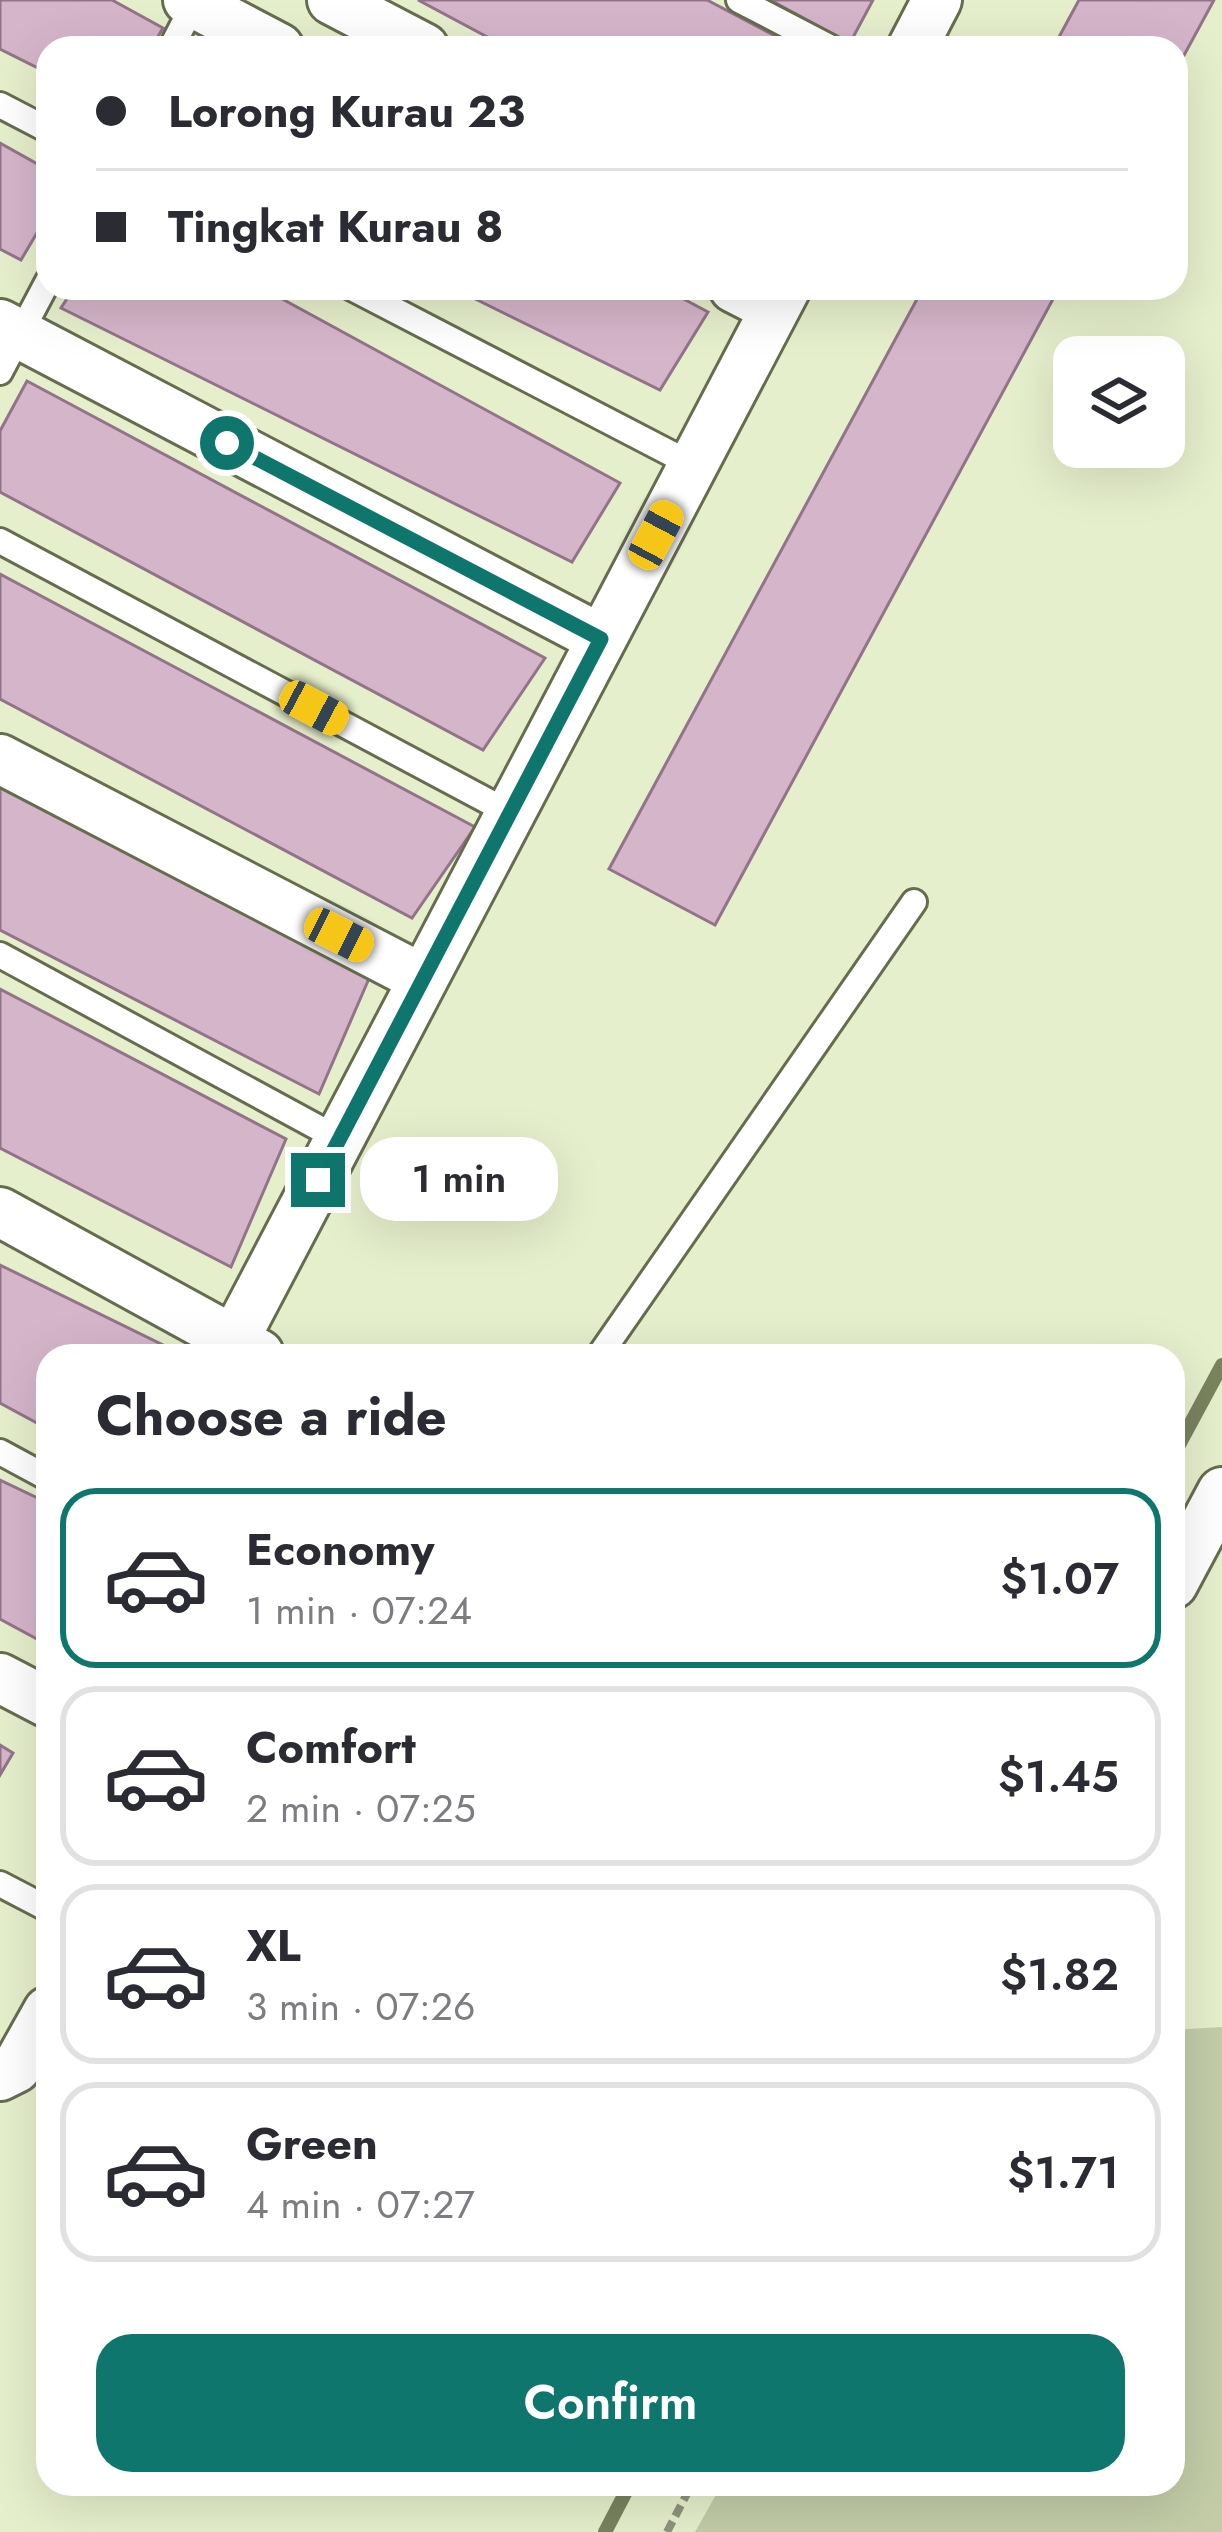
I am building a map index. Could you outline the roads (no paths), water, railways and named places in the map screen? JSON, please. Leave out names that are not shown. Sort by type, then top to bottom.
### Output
[{"type":"street","points":[[332,0],[401,36]]},
{"type":"street","points":[[918,36],[937,0]]},
{"type":"street","points":[[193,1],[257,36]]},
{"type":"street","points":[[250,1344],[338,1139],[693,465],[763,300]]},
{"type":"street","points":[[7,343],[601,639]]},
{"type":"street","points":[[0,759],[423,979]]},
{"type":"street","points":[[0,1212],[241,1344]]},
{"type":"street","points":[[1185,1561],[1222,1492]]},
{"type":"street","points":[[0,1678],[36,1697]]},
{"type":"street","points":[[0,2076],[16,2068],[36,2032]]},
{"type":"lane","points":[[739,0],[808,36]]},
{"type":"lane","points":[[177,36],[193,1]]},
{"type":"lane","points":[[0,105],[36,124]]},
{"type":"lane","points":[[7,343],[36,299]]},
{"type":"lane","points":[[375,300],[693,465]]},
{"type":"lane","points":[[0,541],[510,813]]},
{"type":"lane","points":[[607,1344],[914,902]]},
{"type":"lane","points":[[0,956],[338,1139]]},
{"type":"lane","points":[[0,1452],[36,1472]]},
{"type":"lane","points":[[0,1884],[36,1903]]},
{"type":"waterway","points":[[1185,1434],[1222,1365]]},
{"type":"waterway","points":[[605,2532],[624,2496]]}]
